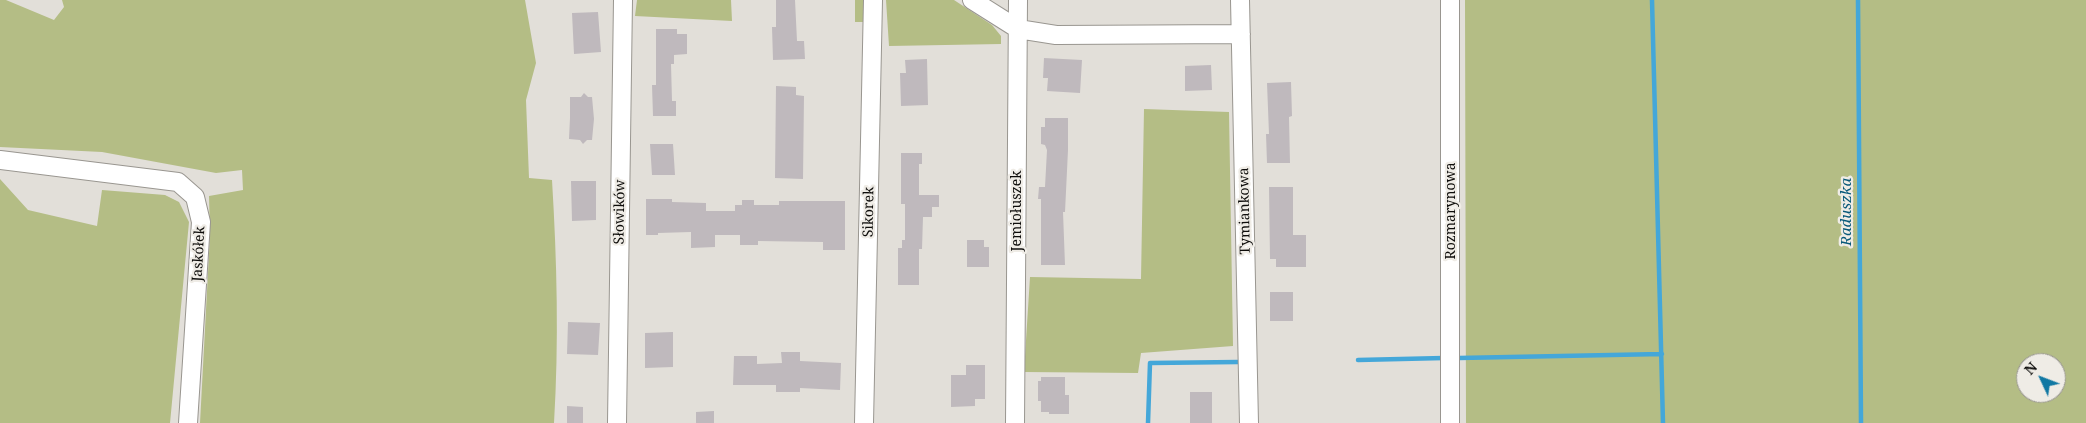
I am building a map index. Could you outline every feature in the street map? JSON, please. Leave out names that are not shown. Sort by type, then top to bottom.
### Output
[{"type":"street","name":"Słowików","points":[[617,423],[623,0]]},
{"type":"street","name":"Sikorek","points":[[864,423],[873,0]]},
{"type":"street","points":[[972,0],[1018,29],[1056,35],[1241,34]]},
{"type":"street","name":"Jemiołuszek","points":[[1015,423],[1018,0]]},
{"type":"street","name":"Tymiankowa","points":[[1240,0],[1249,423]]},
{"type":"street","name":"Rozmarynowa","points":[[1450,0],[1450,423]]},
{"type":"street","name":"Jaskółek","points":[[0,160],[178,182],[195,197],[201,222],[188,423]]},
{"type":"green space","points":[[0,0],[6,0],[54,20],[64,7],[62,0],[525,0],[536,63],[526,100],[529,178],[552,180],[557,302],[554,423],[200,423],[210,235],[209,196],[243,190],[242,170],[216,173],[102,152],[0,147]]},
{"type":"green space","points":[[637,0],[731,0],[732,21],[635,16]]},
{"type":"green space","points":[[855,0],[865,0],[866,22],[855,22]]},
{"type":"green space","points":[[886,0],[954,0],[992,25],[1001,36],[1001,44],[889,46]]},
{"type":"green space","points":[[1465,0],[2086,0],[2086,423],[1466,423]]},
{"type":"green space","points":[[1144,109],[1229,112],[1233,346],[1141,353],[1138,373],[1024,372],[1030,277],[1141,279]]},
{"type":"green space","points":[[0,179],[28,210],[97,226],[102,190],[165,195],[179,202],[189,222],[170,423],[0,423]]},
{"type":"building","points":[[776,0],[795,0],[797,41],[804,41],[805,59],[773,60],[772,27],[776,27]]},
{"type":"building","points":[[598,12],[601,52],[574,54],[572,13]]},
{"type":"building","points":[[656,29],[677,29],[677,34],[687,34],[687,54],[674,55],[674,64],[671,64],[672,101],[676,101],[676,116],[653,116],[652,85],[656,85]]},
{"type":"building","points":[[1044,58],[1082,60],[1080,93],[1047,91],[1048,78],[1043,78]]},
{"type":"building","points":[[927,59],[928,105],[901,106],[900,73],[906,73],[905,60]]},
{"type":"building","points":[[1211,65],[1212,90],[1185,91],[1185,66]]},
{"type":"building","points":[[1291,82],[1292,116],[1289,117],[1290,163],[1267,163],[1266,134],[1269,134],[1267,83]]},
{"type":"building","points":[[776,86],[796,87],[796,95],[804,96],[803,179],[775,178]]},
{"type":"building","points":[[584,93],[588,97],[592,97],[594,119],[592,140],[587,140],[583,144],[580,140],[569,139],[570,97],[581,97]]},
{"type":"building","points":[[1045,118],[1068,118],[1065,212],[1063,212],[1065,265],[1041,265],[1041,199],[1038,199],[1039,187],[1045,187],[1047,150],[1045,145],[1041,144],[1041,127],[1045,127]]},
{"type":"building","points":[[650,144],[673,144],[675,175],[652,175]]},
{"type":"building","points":[[901,153],[922,153],[922,164],[919,164],[919,195],[939,195],[939,207],[932,207],[932,217],[923,217],[922,249],[919,249],[919,285],[898,285],[898,248],[902,248],[902,240],[905,240],[905,204],[901,204]]},
{"type":"building","points":[[571,181],[596,181],[596,220],[572,221]]},
{"type":"building","points":[[1269,187],[1293,187],[1293,235],[1306,235],[1306,267],[1276,267],[1276,259],[1270,259]]},
{"type":"building","points":[[646,199],[672,199],[672,202],[706,203],[706,211],[735,211],[735,205],[742,205],[742,200],[754,200],[754,205],[779,205],[779,201],[845,201],[845,250],[823,250],[823,242],[758,241],[758,245],[740,245],[740,235],[715,235],[715,247],[691,248],[691,232],[646,235]]},
{"type":"building","points":[[967,240],[984,240],[984,247],[989,247],[989,267],[967,267]]},
{"type":"building","points":[[1270,292],[1293,292],[1293,321],[1270,321]]},
{"type":"building","points":[[568,322],[600,323],[598,355],[567,354]]},
{"type":"building","points":[[673,332],[673,367],[645,368],[645,333]]},
{"type":"building","points":[[781,352],[800,352],[800,361],[841,363],[840,390],[800,388],[800,392],[776,392],[776,385],[733,385],[734,356],[757,356],[757,364],[782,363]]},
{"type":"building","points":[[966,365],[985,365],[985,399],[975,399],[975,406],[951,407],[951,375],[966,375]]},
{"type":"building","points":[[1041,377],[1065,377],[1065,395],[1069,395],[1069,414],[1041,412],[1041,401],[1038,401],[1038,381],[1041,381]]},
{"type":"building","points":[[1190,392],[1212,392],[1212,423],[1190,423]]},
{"type":"building","points":[[567,406],[583,407],[583,423],[567,423]]},
{"type":"building","points":[[714,411],[714,423],[696,423],[696,412]]},
{"type":"waterway","points":[[1652,0],[1663,423]]},
{"type":"waterway","name":"Raduszka","points":[[1858,0],[1861,423]]},
{"type":"waterway","points":[[1459,358],[1662,354]]},
{"type":"waterway","points":[[1358,360],[1444,358]]},
{"type":"waterway","points":[[1148,423],[1150,363],[1238,362]]}]
